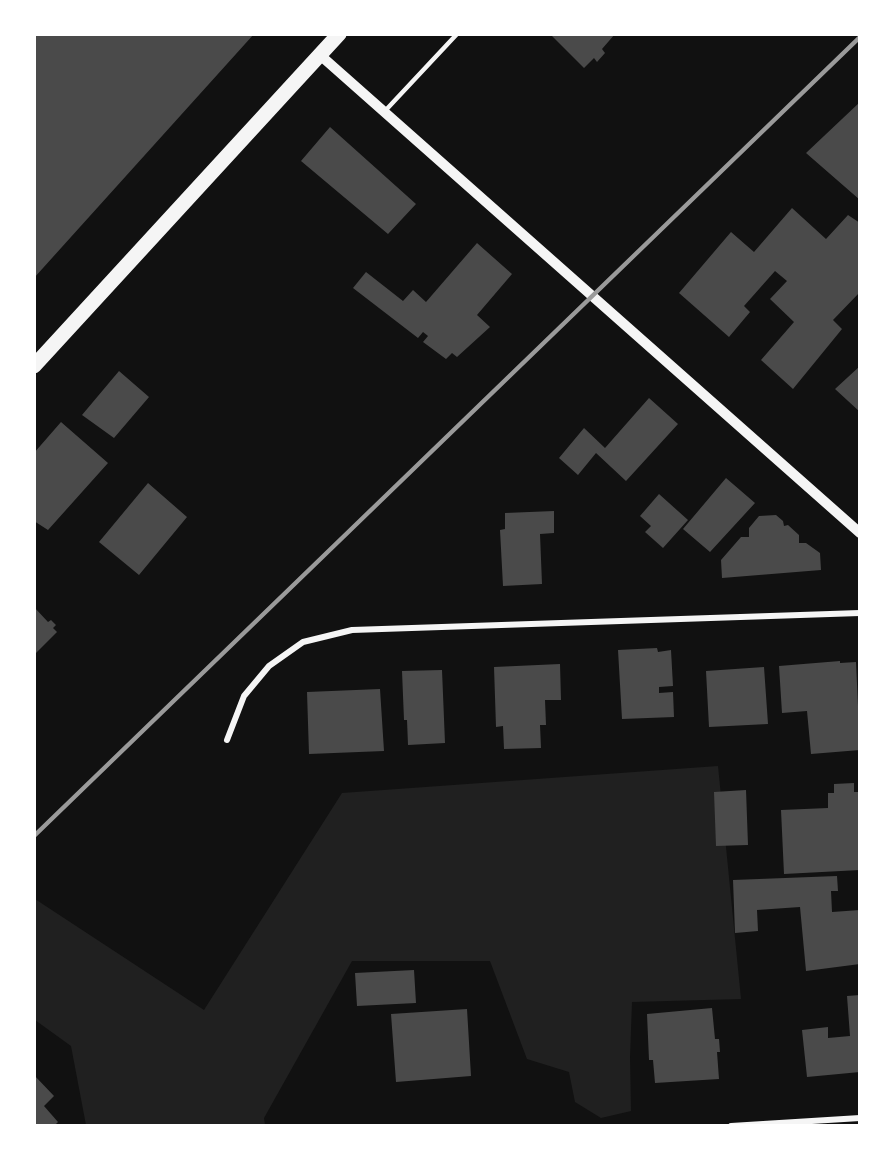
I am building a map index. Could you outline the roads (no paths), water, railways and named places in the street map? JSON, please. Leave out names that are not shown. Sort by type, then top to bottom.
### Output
[{"type":"main road","points":[[34,366],[339,34]]},
{"type":"street","points":[[320,55],[860,533]]},
{"type":"street","points":[[227,740],[244,696],[269,666],[303,642],[352,630],[860,613]]},
{"type":"street","points":[[731,1125],[860,1118]]},
{"type":"lane","points":[[384,112],[457,34]]},
{"type":"railway","points":[[34,836],[860,37]]}]
